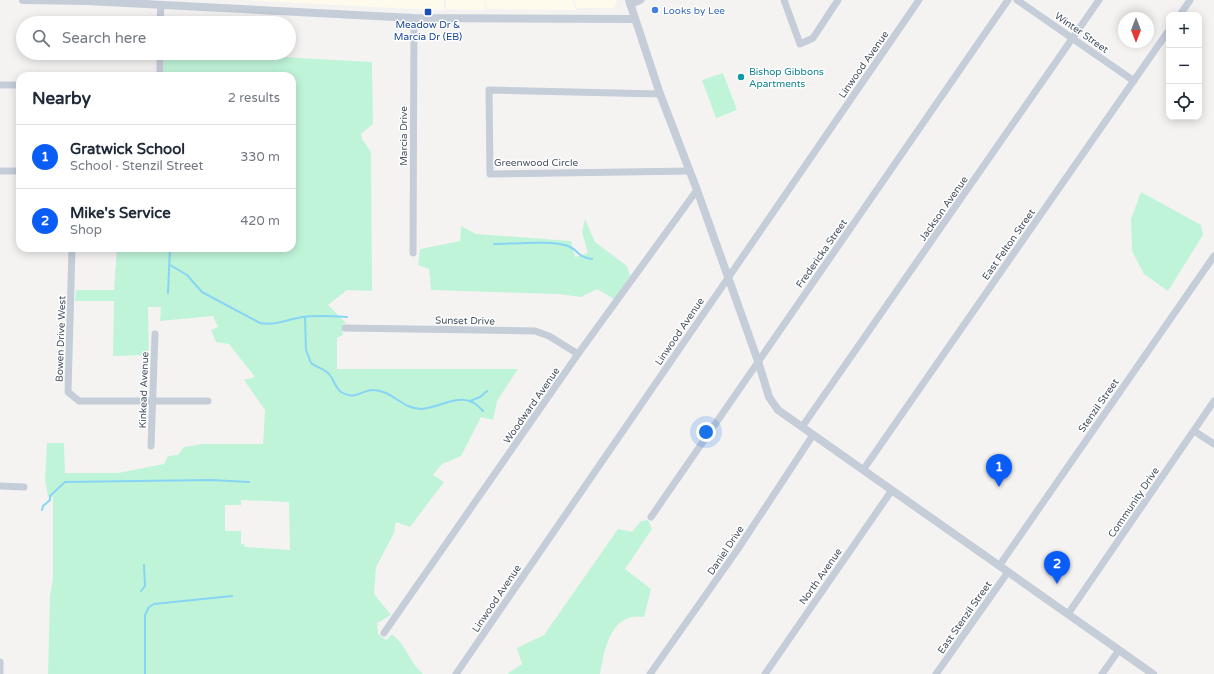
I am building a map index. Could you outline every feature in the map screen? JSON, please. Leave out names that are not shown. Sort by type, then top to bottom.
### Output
[{"type":"street","points":[[23,0],[161,5],[414,18],[635,19]]},
{"type":"street","points":[[641,0],[629,3],[660,94],[690,170],[758,361],[769,397],[778,410],[1153,674]]},
{"type":"street","points":[[784,0],[800,44],[813,38],[838,0]]},
{"type":"street","name":"Linwood Avenue","points":[[456,674],[919,0]]},
{"type":"street","name":"Fredericka Street","points":[[651,517],[1008,0]]},
{"type":"street","name":"Winter Street","points":[[1018,0],[1134,81]]},
{"type":"street","name":"Jackson Avenue","points":[[802,427],[1099,0]]},
{"type":"street","points":[[1182,12],[1190,0]]},
{"type":"street","points":[[160,16],[161,5]]},
{"type":"street","name":"Marcia Drive","points":[[413,253],[414,18]]},
{"type":"street","name":"East Felton Street","points":[[864,470],[1166,34]]},
{"type":"street","points":[[160,60],[160,72]]},
{"type":"street","points":[[0,85],[16,86]]},
{"type":"street","name":"Greenwood Circle","points":[[660,94],[490,90],[490,174],[690,170]]},
{"type":"street","points":[[0,171],[16,171]]},
{"type":"street","name":"Woodward Avenue","points":[[384,633],[578,354],[697,190]]},
{"type":"street","name":"Bowen Drive West","points":[[72,252],[68,392],[79,401],[152,401]]},
{"type":"street","name":"Stenzil Street","points":[[999,566],[1214,256]]},
{"type":"street","name":"Sunset Drive","points":[[345,328],[535,331],[549,336],[578,354]]},
{"type":"street","name":"Kinkead Avenue","points":[[151,446],[155,334]]},
{"type":"street","points":[[152,401],[208,401]]},
{"type":"street","name":"Community Drive","points":[[1068,614],[1214,401]]},
{"type":"street","points":[[1194,431],[1214,444]]},
{"type":"street","name":"Daniel Drive","points":[[650,674],[738,549],[813,434]]},
{"type":"street","points":[[0,486],[24,487]]},
{"type":"street","name":"North Avenue","points":[[765,674],[892,490]]},
{"type":"street","name":"East Stenzil Street","points":[[936,674],[1008,572]]},
{"type":"street","points":[[1102,674],[1119,650]]},
{"type":"street","points":[[0,662],[0,674]]},
{"type":"shaded area","points":[[246,0],[444,0],[444,10],[414,9]]},
{"type":"shaded area","points":[[446,0],[483,0],[486,10],[446,9]]},
{"type":"shaded area","points":[[484,0],[572,0],[576,10],[487,9]]},
{"type":"shaded area","points":[[574,0],[617,1],[614,8],[577,8]]},
{"type":"green space","points":[[296,58],[372,62],[373,124],[361,134],[362,139],[371,152],[372,291],[347,290],[328,305],[346,323],[342,325],[343,335],[337,338],[337,369],[518,369],[497,401],[493,420],[481,417],[461,456],[442,464],[433,475],[444,482],[410,527],[396,522],[394,533],[376,567],[374,594],[391,615],[377,623],[378,634],[386,640],[392,634],[397,638],[415,665],[423,674],[48,674],[50,596],[53,578],[53,497],[48,496],[45,480],[47,443],[64,443],[65,473],[118,473],[164,464],[168,456],[178,455],[184,447],[203,444],[263,444],[265,410],[244,380],[255,377],[229,344],[216,342],[211,330],[218,327],[213,316],[160,321],[161,307],[148,307],[149,355],[113,356],[114,301],[75,301],[76,290],[114,290],[117,252],[296,252],[296,72],[164,72],[164,60],[296,60]],"holes":[[[241,500],[289,502],[290,550],[245,547],[244,544],[241,544],[241,531],[225,531],[225,505],[241,505]]]},
{"type":"green space","points":[[723,73],[737,110],[716,118],[702,80]]},
{"type":"green space","points":[[1141,192],[1201,225],[1203,235],[1168,291],[1144,274],[1132,251],[1131,219]]},
{"type":"green space","points":[[585,219],[595,242],[627,266],[630,276],[614,299],[597,289],[581,297],[558,294],[431,290],[429,269],[418,265],[420,249],[460,241],[461,226],[476,234],[571,241],[575,257],[588,253],[582,232]]},
{"type":"green space","points":[[648,520],[652,529],[625,569],[651,589],[644,617],[633,617],[624,620],[617,626],[611,634],[607,644],[600,674],[507,674],[522,664],[517,648],[544,635],[618,529],[632,532],[641,521]]},
{"type":"waterway","points":[[494,244],[561,244],[572,248],[584,257],[592,259]]},
{"type":"waterway","points":[[168,293],[170,252]]},
{"type":"waterway","points":[[170,265],[187,275],[202,292],[260,323],[277,323],[309,316],[347,317]]},
{"type":"waterway","points":[[305,317],[306,350],[311,363],[327,372],[341,392],[355,395],[369,390],[380,391],[408,406],[421,409],[454,401],[469,401],[476,404],[483,411]]},
{"type":"waterway","points":[[470,401],[480,397],[487,391]]},
{"type":"waterway","points":[[42,510],[43,506],[50,500],[50,496],[65,482],[211,480],[249,482]]},
{"type":"waterway","points":[[141,591],[145,586],[144,565]]},
{"type":"waterway","points":[[145,674],[145,615],[149,607],[154,604],[232,596]]},
{"type":"place","name":"Looks by Lee","points":[[655,10]]},
{"type":"place","name":"Meadow Dr & Marcia Dr (EB)","points":[[428,12]]},
{"type":"place","name":"Bishop Gibbons Apartments","points":[[741,77]]},
{"type":"place","name":"Gratwick School","points":[[999,487]]},
{"type":"place","name":"Mike's Service","points":[[1057,584]]}]
